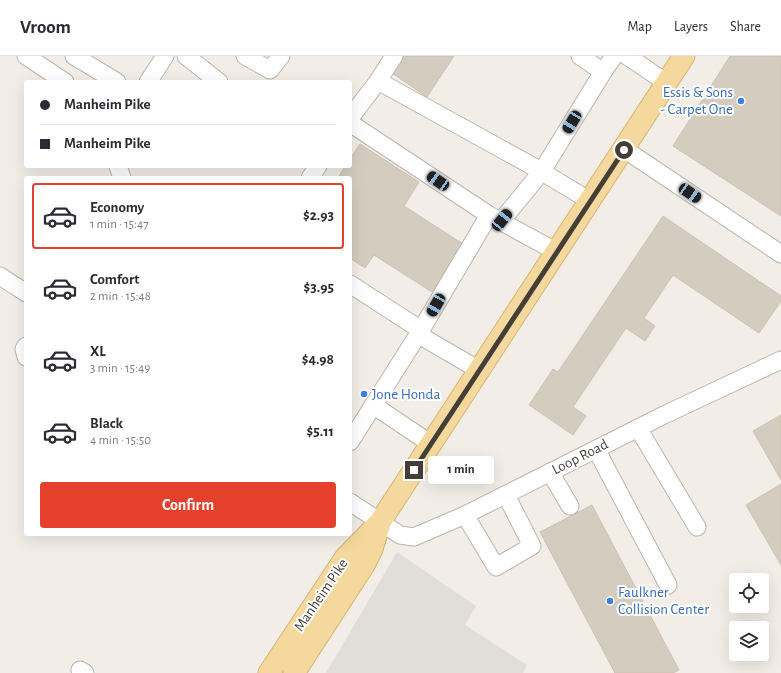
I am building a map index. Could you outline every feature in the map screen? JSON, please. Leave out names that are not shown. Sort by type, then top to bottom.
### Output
[{"type":"main road","name":"Manheim Pike","points":[[269,673],[345,558],[380,522],[684,56]]},
{"type":"main road","name":"Manheim Pike","points":[[294,673],[364,565],[372,549],[380,522]]},
{"type":"street","points":[[26,56],[62,80]]},
{"type":"street","points":[[74,56],[114,80]]},
{"type":"street","points":[[149,80],[165,56]]},
{"type":"street","points":[[186,56],[216,80]]},
{"type":"street","points":[[245,56],[270,70],[281,56]]},
{"type":"street","points":[[352,115],[378,81],[394,56]]},
{"type":"street","points":[[580,56],[603,72]]},
{"type":"street","points":[[352,439],[495,218],[542,172],[614,56]]},
{"type":"street","points":[[627,56],[667,83]]},
{"type":"street","points":[[378,81],[542,172],[590,201]]},
{"type":"street","points":[[352,124],[495,218],[557,252]]},
{"type":"street","points":[[624,150],[781,254]]},
{"type":"street","points":[[0,276],[24,292]]},
{"type":"street","points":[[352,285],[479,370]]},
{"type":"street","name":"Loop Road","points":[[352,503],[400,535],[414,537],[466,515],[638,428],[781,360]]},
{"type":"street","points":[[373,405],[431,444]]},
{"type":"street","points":[[638,428],[697,528]]},
{"type":"street","points":[[596,449],[668,585]]},
{"type":"street","points":[[550,472],[570,506]]},
{"type":"street","points":[[466,515],[496,567],[532,546],[506,495]]},
{"type":"shaded area","points":[[397,552],[476,606],[465,625],[527,665],[523,673],[326,673]]},
{"type":"building","points":[[403,56],[454,56],[427,97],[392,73]]},
{"type":"building","name":"Essis & Sons - Carpet One","points":[[730,56],[781,56],[781,216],[673,146]]},
{"type":"building","points":[[360,144],[419,182],[404,206],[463,244],[432,292],[374,255],[365,268],[352,259],[352,176],[339,176],[344,168],[352,168],[352,156]]},
{"type":"building","points":[[663,216],[781,296],[781,301],[759,333],[673,275],[644,318],[655,326],[645,341],[626,328],[573,407],[586,416],[573,435],[529,405],[553,369],[558,372]]},
{"type":"building","points":[[781,415],[781,480],[753,431]]},
{"type":"building","points":[[781,484],[781,565],[746,505]]},
{"type":"building","name":"Faulkner Collision Center","points":[[592,505],[679,670],[673,673],[615,673],[540,532]]},
{"type":"place","name":"Essis & Sons - Carpet One","points":[[741,101]]},
{"type":"place","name":"Jone Honda","points":[[364,394]]},
{"type":"place","name":"Faulkner Collision Center","points":[[610,601]]},
{"type":"route","points":[[414,470],[624,150]]}]
